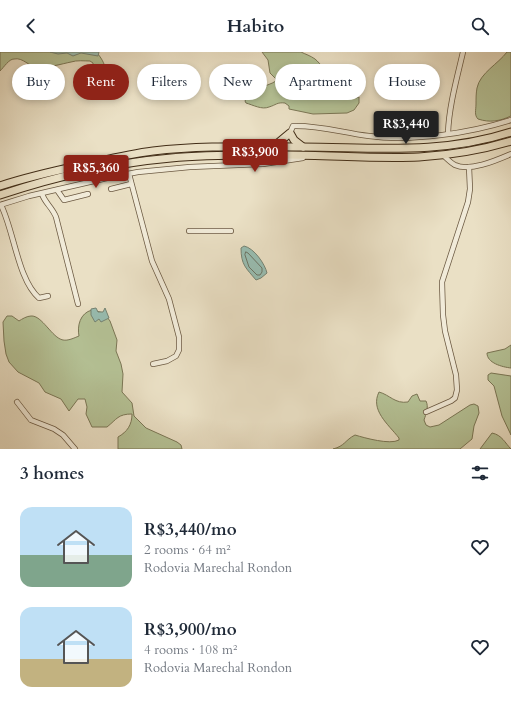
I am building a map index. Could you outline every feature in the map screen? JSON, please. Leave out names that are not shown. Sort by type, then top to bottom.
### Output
[{"type":"highway","points":[[0,186],[43,174],[153,151],[212,148],[302,147],[406,149],[434,148],[467,144],[511,132]]},
{"type":"highway","points":[[265,148],[278,144],[290,133],[294,140],[302,147]]},
{"type":"highway","points":[[0,195],[45,182],[112,166],[154,160],[197,157],[318,155],[405,157],[443,155],[469,151],[511,141]]},
{"type":"street","points":[[448,133],[449,120],[463,52]]},
{"type":"street","points":[[290,133],[292,127],[296,126],[315,127],[369,136],[424,136],[448,133],[511,120]]},
{"type":"street","points":[[443,155],[454,165],[469,167],[486,163],[511,154]]},
{"type":"street","points":[[48,296],[39,298],[26,281],[7,216],[1,205],[57,190],[129,174],[158,170],[264,164],[318,155]]},
{"type":"street","points":[[426,412],[451,401],[455,398],[457,390],[456,375],[445,331],[442,282],[468,202],[470,189],[469,167]]},
{"type":"street","points":[[129,174],[152,261],[170,299],[179,337],[179,350],[176,356],[167,361],[153,364]]},
{"type":"street","points":[[111,189],[131,184]]},
{"type":"street","points":[[57,190],[64,200],[88,194]]},
{"type":"street","points":[[42,194],[52,208],[56,217],[78,304]]},
{"type":"street","points":[[189,231],[231,230]]},
{"type":"street","points":[[17,402],[31,420],[54,429],[63,435],[75,449]]},
{"type":"green space","points":[[0,52],[96,52],[104,64],[93,64],[90,61],[76,61],[63,64],[29,64],[20,59],[12,59],[0,71]]},
{"type":"green space","points":[[262,52],[301,52],[312,57],[320,64],[275,64],[275,78],[270,73],[268,60]]},
{"type":"green space","points":[[507,52],[511,52],[511,116],[495,121],[478,119],[476,116],[476,92],[479,83],[485,73]]},
{"type":"green space","points":[[275,82],[275,100],[359,100],[359,103],[354,110],[347,113],[313,114],[289,109],[289,106],[285,103],[278,103],[263,108],[246,103],[246,100],[267,100],[267,85]]},
{"type":"green space","points":[[92,310],[104,313],[110,321],[117,340],[116,351],[123,374],[122,392],[132,403],[134,416],[146,428],[177,442],[181,445],[182,449],[118,449],[118,437],[128,428],[131,422],[132,414],[121,416],[107,427],[92,427],[86,414],[87,407],[85,399],[78,399],[69,411],[61,399],[45,392],[39,383],[18,372],[9,362],[4,341],[3,322],[7,316],[12,316],[19,321],[28,316],[35,317],[59,338],[67,340],[79,336],[78,328],[80,320],[85,314]]},
{"type":"green space","points":[[511,345],[511,368],[503,367],[489,359],[487,353],[505,349]]},
{"type":"green space","points":[[491,373],[511,376],[511,435],[502,416],[494,386],[488,380],[488,375]]},
{"type":"green space","points":[[379,392],[400,402],[408,402],[412,396],[417,394],[420,401],[426,401],[427,403],[424,420],[426,425],[430,427],[439,425],[470,405],[474,404],[478,406],[479,413],[474,426],[472,439],[460,449],[333,449],[340,446],[355,435],[390,442],[399,440],[378,411],[377,399]]},
{"type":"green space","points":[[492,433],[501,437],[511,449],[480,449]]},
{"type":"water","points":[[50,52],[99,52],[98,56],[81,53],[73,56],[67,53],[58,54]]},
{"type":"water","points":[[244,246],[252,250],[264,265],[267,273],[261,278],[256,280],[245,266],[241,248]]},
{"type":"water","points":[[96,308],[98,312],[103,312],[105,308],[109,318],[101,322],[99,319],[95,322],[91,315],[91,309]]}]
